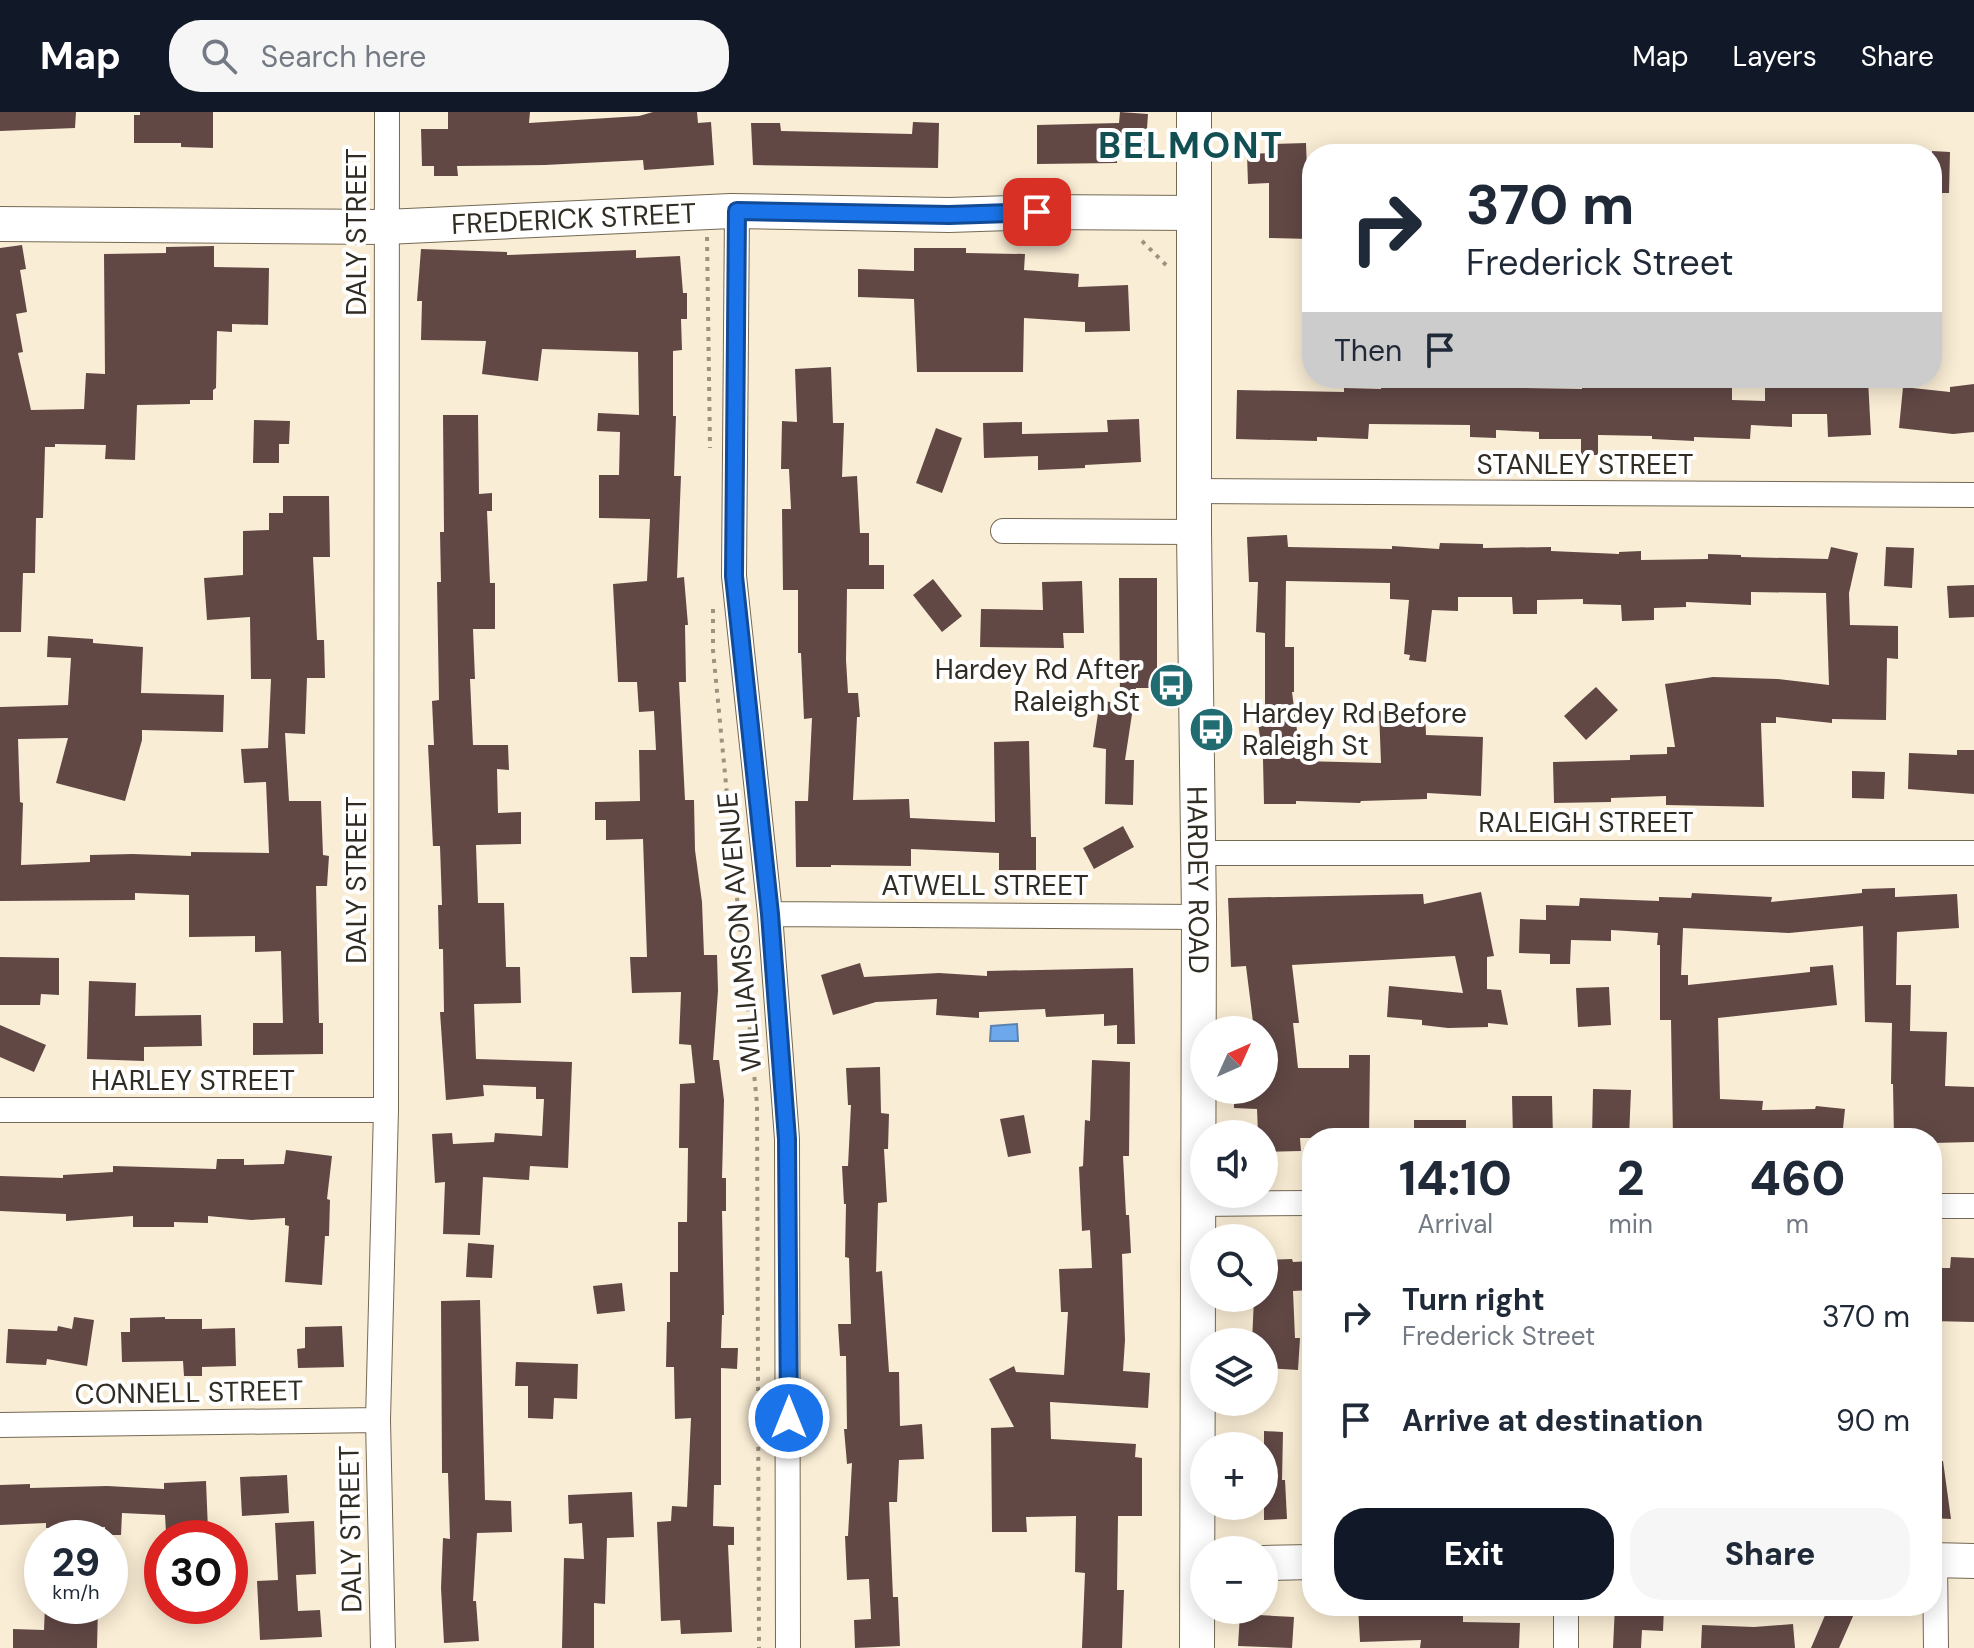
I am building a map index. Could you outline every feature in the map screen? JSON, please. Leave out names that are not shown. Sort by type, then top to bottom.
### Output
[{"type":"main road","name":"HARDEY ROAD","points":[[1194,112],[1198,1120]]},
{"type":"main road","name":"FREDERICK STREET","points":[[0,224],[386,227],[722,211],[949,215],[1194,213]]},
{"type":"main road","name":"HARDEY ROAD","points":[[1198,1208],[1200,1536]]},
{"type":"main road","points":[[1942,1560],[1974,1561]]},
{"type":"main road","points":[[1278,1563],[1302,1562]]},
{"type":"main road","name":"HARDEY ROAD","points":[[1197,1648],[1198,1624]]},
{"type":"street","name":"DALY STREET","points":[[383,1648],[378,1420],[386,1110],[387,112]]},
{"type":"street","name":"WILLIAMSON AVENUE","points":[[722,211],[734,576],[770,914],[787,1139],[788,1648]]},
{"type":"street","name":"STANLEY STREET","points":[[1195,491],[1974,495]]},
{"type":"street","points":[[1003,531],[1194,532]]},
{"type":"street","name":"RALEIGH STREET","points":[[1198,853],[1974,853]]},
{"type":"street","name":"ATWELL STREET","points":[[770,914],[1199,917]]},
{"type":"street","name":"HARLEY STREET","points":[[0,1110],[386,1110]]},
{"type":"street","points":[[1278,1203],[1302,1203]]},
{"type":"street","points":[[1942,1206],[1974,1206]]},
{"type":"street","name":"CONNELL STREET","points":[[0,1425],[378,1420]]},
{"type":"street","points":[[1566,1616],[1566,1648]]},
{"type":"street","points":[[1935,1616],[1936,1648]]},
{"type":"path","points":[[710,460],[722,211]]},
{"type":"path","points":[[713,602],[713,650],[757,1104],[759,1648]]},
{"type":"water","points":[[1017,1024],[1018,1041],[990,1041],[991,1026]]},
{"type":"building","points":[[0,112],[76,112],[75,128],[0,131]]},
{"type":"building","points":[[140,112],[213,112],[213,148],[181,147],[181,143],[134,143],[134,115],[140,115]]},
{"type":"building","points":[[448,112],[530,112],[529,123],[639,116],[653,112],[697,112],[698,123],[711,122],[714,165],[644,170],[643,160],[457,166],[458,176],[434,176],[434,166],[422,166],[421,129],[448,129]]},
{"type":"building","points":[[1120,112],[1148,114],[1145,158],[1117,156],[1117,163],[1037,164],[1037,125],[1119,123]]},
{"type":"building","points":[[913,122],[939,123],[938,168],[753,165],[751,123],[780,123],[781,131],[912,134]]},
{"type":"building","points":[[1306,143],[1302,144],[1302,239],[1269,238],[1269,183],[1248,184],[1247,154],[1274,153],[1273,144]]},
{"type":"building","points":[[1942,152],[1950,152],[1949,193],[1942,193]]},
{"type":"building","points":[[22,245],[26,269],[20,270],[27,312],[16,314],[23,352],[18,353],[31,410],[84,409],[86,373],[105,374],[104,254],[166,253],[166,247],[214,246],[214,267],[269,268],[268,325],[232,324],[232,332],[217,331],[213,400],[190,400],[190,404],[137,405],[135,460],[105,459],[106,445],[55,444],[55,447],[45,447],[43,518],[36,518],[35,573],[23,573],[21,632],[0,632],[0,248]]},
{"type":"building","points":[[914,248],[966,248],[966,253],[1025,254],[1024,270],[1079,274],[1078,287],[1128,285],[1130,331],[1085,332],[1085,322],[1024,318],[1023,372],[917,372],[914,299],[858,297],[858,269],[914,271]]},
{"type":"building","points":[[421,249],[507,252],[507,255],[636,250],[636,258],[680,256],[683,293],[687,293],[687,319],[681,319],[682,350],[673,351],[673,416],[676,416],[674,476],[681,476],[677,578],[684,577],[688,625],[685,625],[686,682],[679,682],[685,800],[694,800],[704,955],[717,955],[713,1060],[719,1060],[724,1100],[722,1178],[726,1178],[726,1211],[722,1211],[724,1315],[721,1348],[738,1348],[737,1369],[721,1368],[721,1485],[714,1485],[713,1526],[734,1527],[734,1545],[728,1545],[732,1632],[681,1634],[680,1620],[661,1621],[657,1522],[671,1521],[672,1506],[687,1507],[691,1418],[675,1419],[674,1367],[666,1367],[670,1272],[678,1272],[678,1222],[687,1222],[688,1148],[679,1148],[680,1084],[695,1083],[691,1045],[679,1044],[681,992],[632,993],[630,957],[647,957],[643,839],[606,840],[606,820],[595,820],[595,802],[640,801],[639,750],[656,750],[654,711],[639,712],[637,682],[618,682],[613,584],[647,581],[650,519],[599,518],[599,475],[619,475],[620,432],[597,431],[598,413],[639,415],[638,352],[542,349],[538,381],[482,374],[486,341],[421,340],[422,301],[417,301]]},
{"type":"building","points":[[831,367],[833,423],[844,423],[842,477],[857,476],[860,533],[869,533],[869,565],[884,565],[884,589],[847,589],[848,693],[858,693],[860,717],[857,717],[853,800],[909,799],[910,818],[995,822],[994,742],[1029,741],[1031,837],[1036,837],[1036,870],[999,870],[999,853],[911,849],[911,866],[796,867],[795,801],[808,801],[812,718],[804,719],[801,653],[798,653],[798,590],[783,590],[782,509],[791,509],[789,469],[781,469],[782,421],[797,422],[795,369]]},
{"type":"building","points":[[1974,384],[1974,432],[1953,434],[1899,428],[1903,388],[1950,392],[1950,387]]},
{"type":"building","points":[[1344,388],[1732,388],[1732,400],[1765,401],[1765,388],[1868,388],[1871,435],[1828,437],[1827,414],[1792,414],[1792,427],[1751,425],[1750,439],[1694,437],[1694,441],[1598,435],[1598,455],[1581,455],[1581,439],[1539,439],[1539,432],[1496,430],[1496,438],[1470,437],[1470,425],[1369,424],[1368,439],[1236,439],[1237,390],[1344,392]]},
{"type":"building","points":[[443,415],[478,415],[479,494],[492,493],[492,511],[487,511],[490,583],[495,583],[495,629],[473,629],[475,679],[470,679],[473,745],[508,745],[509,770],[497,769],[498,813],[521,812],[521,844],[476,845],[478,903],[504,903],[506,967],[520,967],[521,1003],[474,1004],[476,1059],[572,1062],[568,1168],[530,1166],[529,1180],[483,1177],[480,1235],[443,1234],[445,1182],[435,1183],[432,1134],[452,1133],[453,1144],[494,1142],[495,1133],[542,1136],[544,1099],[536,1099],[536,1087],[483,1085],[484,1096],[446,1100],[440,1012],[444,1012],[443,949],[439,949],[438,905],[442,905],[440,846],[433,846],[428,745],[434,745],[432,701],[439,700],[437,582],[441,582],[440,532],[444,532]]},
{"type":"building","points":[[1139,419],[1141,462],[1038,470],[1038,456],[984,458],[983,423],[1022,422],[1022,434],[1108,432],[1107,420]]},
{"type":"building","points":[[254,420],[290,421],[289,444],[279,444],[279,463],[253,463]]},
{"type":"building","points":[[936,428],[962,438],[942,493],[916,483]]},
{"type":"building","points":[[283,496],[329,496],[330,557],[313,557],[317,640],[324,640],[325,678],[307,678],[305,734],[285,733],[289,801],[321,801],[323,855],[329,856],[327,886],[316,886],[319,1023],[323,1023],[323,1054],[253,1055],[253,1023],[283,1023],[281,951],[255,952],[255,936],[189,937],[189,895],[135,893],[135,900],[0,901],[0,707],[68,705],[71,658],[47,657],[48,636],[143,647],[141,693],[224,695],[223,732],[142,730],[125,801],[56,783],[68,738],[18,739],[20,802],[23,803],[21,865],[90,862],[90,855],[269,853],[266,782],[244,783],[241,749],[268,748],[271,679],[251,679],[250,617],[207,620],[204,578],[243,575],[243,531],[269,530],[269,513],[283,513]]},
{"type":"building","points":[[1287,535],[1288,547],[1439,549],[1440,543],[1483,544],[1483,548],[1551,547],[1551,551],[1619,554],[1641,551],[1641,560],[1708,559],[1708,554],[1828,559],[1831,547],[1858,553],[1849,593],[1850,625],[1898,626],[1898,659],[1887,658],[1886,720],[1832,719],[1832,723],[1776,717],[1776,723],[1761,723],[1764,807],[1666,805],[1666,796],[1611,798],[1611,802],[1554,803],[1553,762],[1630,760],[1630,755],[1667,754],[1667,747],[1675,747],[1665,684],[1713,677],[1777,679],[1829,685],[1826,593],[1751,592],[1751,605],[1686,602],[1686,607],[1654,608],[1654,620],[1622,621],[1621,605],[1583,604],[1583,599],[1537,600],[1537,614],[1513,614],[1512,597],[1458,597],[1458,611],[1432,610],[1426,662],[1409,660],[1410,655],[1404,654],[1409,600],[1390,599],[1390,583],[1286,581],[1285,647],[1294,647],[1292,692],[1301,761],[1381,763],[1379,711],[1425,710],[1426,735],[1483,737],[1481,796],[1427,793],[1427,799],[1264,804],[1263,760],[1257,715],[1265,714],[1265,633],[1256,632],[1258,582],[1249,582],[1247,537]]},
{"type":"building","points":[[1886,547],[1914,548],[1912,588],[1884,586]]},
{"type":"building","points":[[1119,578],[1157,578],[1157,688],[1136,688],[1125,760],[1134,760],[1133,805],[1105,804],[1106,749],[1093,747],[1100,700],[1120,704]]},
{"type":"building","points":[[933,579],[962,616],[942,632],[913,595]]},
{"type":"building","points":[[1082,581],[1084,633],[1063,633],[1064,648],[980,647],[981,609],[1043,610],[1042,582]]},
{"type":"building","points":[[1974,585],[1974,617],[1949,618],[1947,586]]},
{"type":"building","points":[[1596,687],[1618,710],[1586,740],[1564,716]]},
{"type":"building","points":[[1957,750],[1974,750],[1974,794],[1908,789],[1909,753],[1957,755]]},
{"type":"building","points":[[1852,771],[1885,772],[1884,799],[1852,798]]},
{"type":"building","points":[[1123,826],[1134,847],[1094,869],[1083,848]]},
{"type":"building","points":[[1895,888],[1895,897],[1957,894],[1959,928],[1897,932],[1896,985],[1911,985],[1910,1031],[1947,1032],[1945,1086],[1974,1087],[1974,1142],[1942,1143],[1942,1128],[1894,1128],[1892,1023],[1865,1022],[1863,926],[1789,933],[1683,928],[1681,975],[1688,975],[1688,985],[1810,972],[1810,967],[1833,965],[1837,1005],[1718,1018],[1720,1099],[1763,1101],[1762,1110],[1815,1109],[1816,1106],[1845,1109],[1843,1128],[1673,1128],[1671,1020],[1660,1020],[1658,933],[1611,930],[1611,941],[1571,940],[1570,964],[1550,964],[1550,954],[1519,953],[1520,919],[1546,920],[1546,905],[1579,906],[1580,898],[1659,901],[1659,897],[1691,898],[1692,893],[1772,897],[1771,902],[1862,893],[1862,889]]},
{"type":"building","points":[[1481,892],[1494,956],[1487,957],[1487,989],[1501,990],[1508,1025],[1488,1023],[1488,1027],[1448,1028],[1422,1025],[1422,1020],[1387,1017],[1389,986],[1463,993],[1455,956],[1292,965],[1299,1023],[1293,1023],[1298,1068],[1349,1068],[1349,1055],[1370,1055],[1369,1128],[1302,1128],[1301,1151],[1278,1152],[1278,1120],[1257,1120],[1257,1109],[1234,1108],[1234,1104],[1278,1104],[1278,1016],[1252,1016],[1246,966],[1231,967],[1228,898],[1423,894],[1424,904]]},
{"type":"building","points":[[0,957],[59,958],[59,995],[41,994],[40,1005],[0,1005]]},
{"type":"building","points":[[860,963],[864,977],[939,973],[987,976],[987,971],[1133,968],[1135,1044],[1117,1044],[1117,1025],[1104,1026],[1104,1014],[1046,1017],[1045,1009],[979,1012],[979,1018],[936,1015],[937,999],[876,1002],[833,1015],[821,975]]},
{"type":"building","points":[[89,981],[136,983],[135,1016],[201,1015],[202,1046],[144,1047],[144,1061],[87,1059]]},
{"type":"building","points":[[1609,987],[1611,1025],[1578,1027],[1576,988]]},
{"type":"building","points":[[0,1025],[46,1045],[34,1072],[0,1057]]},
{"type":"building","points":[[1092,1060],[1130,1062],[1129,1156],[1123,1156],[1131,1253],[1122,1254],[1123,1371],[1150,1373],[1148,1408],[1050,1402],[1051,1439],[1136,1444],[1135,1457],[1142,1458],[1142,1516],[1118,1516],[1117,1590],[1124,1590],[1122,1648],[1082,1648],[1085,1573],[1075,1572],[1076,1516],[1026,1517],[1027,1532],[992,1532],[991,1428],[1014,1427],[989,1379],[1014,1366],[1016,1372],[1064,1375],[1068,1312],[1061,1312],[1059,1269],[1092,1268],[1090,1230],[1082,1231],[1079,1167],[1083,1166],[1085,1120],[1090,1121]]},
{"type":"building","points":[[880,1067],[881,1113],[889,1114],[888,1149],[884,1149],[887,1202],[878,1203],[876,1272],[882,1271],[889,1372],[899,1372],[900,1426],[922,1424],[924,1459],[899,1460],[897,1502],[889,1502],[893,1597],[898,1597],[900,1646],[855,1648],[854,1620],[871,1619],[869,1579],[847,1580],[845,1536],[848,1536],[852,1463],[847,1464],[844,1429],[847,1429],[846,1356],[840,1356],[838,1324],[851,1324],[842,1166],[848,1166],[851,1105],[848,1105],[846,1068]]},
{"type":"building","points":[[1593,1089],[1631,1090],[1629,1128],[1592,1128]]},
{"type":"building","points":[[1512,1096],[1552,1096],[1553,1128],[1513,1128]]},
{"type":"building","points":[[1024,1115],[1031,1153],[1008,1157],[1000,1119]]},
{"type":"building","points":[[1414,1120],[1466,1120],[1466,1128],[1414,1128]]},
{"type":"building","points":[[286,1150],[332,1156],[327,1199],[330,1200],[329,1236],[325,1236],[322,1285],[285,1282],[289,1226],[285,1225],[285,1218],[251,1220],[208,1216],[208,1223],[174,1222],[174,1227],[133,1227],[133,1216],[66,1221],[66,1214],[0,1211],[0,1176],[63,1178],[63,1175],[113,1172],[113,1166],[216,1169],[217,1159],[244,1159],[244,1165],[284,1164]]},
{"type":"building","points":[[468,1243],[494,1245],[492,1278],[466,1277]]},
{"type":"building","points":[[1951,1257],[1974,1258],[1974,1322],[1942,1321],[1942,1268],[1950,1268]]},
{"type":"building","points":[[1278,1260],[1302,1262],[1302,1291],[1293,1291],[1295,1338],[1300,1338],[1298,1370],[1278,1369],[1278,1328],[1253,1328],[1253,1312],[1278,1312]]},
{"type":"building","points":[[622,1283],[625,1311],[597,1314],[593,1286]]},
{"type":"building","points":[[480,1300],[485,1500],[511,1501],[512,1532],[477,1533],[473,1601],[476,1601],[479,1641],[444,1643],[441,1588],[443,1538],[450,1539],[448,1473],[442,1473],[441,1301]]},
{"type":"building","points":[[74,1317],[94,1320],[87,1366],[47,1359],[46,1365],[6,1363],[8,1329],[57,1331],[58,1326],[72,1329]]},
{"type":"building","points":[[130,1318],[202,1319],[202,1329],[235,1328],[236,1366],[202,1367],[202,1376],[184,1376],[183,1361],[122,1362],[121,1332],[130,1332]]},
{"type":"building","points":[[342,1326],[344,1367],[298,1368],[297,1349],[305,1348],[305,1327]]},
{"type":"building","points":[[516,1362],[578,1364],[577,1399],[554,1398],[553,1419],[528,1418],[528,1386],[515,1386]]},
{"type":"building","points":[[1264,1431],[1283,1432],[1282,1480],[1285,1480],[1287,1519],[1278,1519],[1278,1432]]},
{"type":"building","points":[[1942,1461],[1943,1461],[1951,1519],[1942,1519]]},
{"type":"building","points":[[287,1475],[289,1513],[242,1516],[240,1477]]},
{"type":"building","points":[[206,1481],[208,1520],[165,1520],[165,1515],[122,1513],[122,1520],[24,1520],[24,1524],[0,1525],[0,1485],[164,1489],[164,1483]]},
{"type":"building","points":[[632,1492],[634,1537],[607,1538],[605,1604],[594,1603],[594,1648],[562,1648],[564,1558],[584,1559],[582,1523],[569,1524],[568,1495]]},
{"type":"building","points":[[314,1521],[316,1574],[296,1575],[298,1611],[320,1610],[322,1637],[260,1640],[257,1581],[278,1580],[275,1523]]},
{"type":"building","points":[[1278,1616],[1294,1617],[1292,1648],[1238,1646],[1239,1624],[1278,1624]]},
{"type":"building","points":[[1359,1616],[1463,1616],[1463,1622],[1520,1623],[1519,1648],[1420,1648],[1421,1640],[1360,1642]]},
{"type":"building","points":[[1615,1616],[1664,1616],[1663,1631],[1642,1630],[1641,1648],[1613,1648]]},
{"type":"building","points":[[1825,1616],[1853,1616],[1839,1648],[1811,1648]]},
{"type":"building","points":[[44,1624],[98,1624],[97,1648],[13,1648],[13,1629],[44,1630]]},
{"type":"building","points":[[1793,1624],[1795,1648],[1701,1648],[1702,1625],[1754,1627]]},
{"type":"place","name":"Hardey Rd After Raleigh St","points":[[1171,685]]},
{"type":"place","name":"Hardey Rd Before Raleigh St","points":[[1211,729]]},
{"type":"district","name":"BELMONT","points":[[1191,145]]},
{"type":"route","points":[[789,1418],[787,1139],[770,914],[734,576],[737,211],[949,215],[1037,212]]}]
